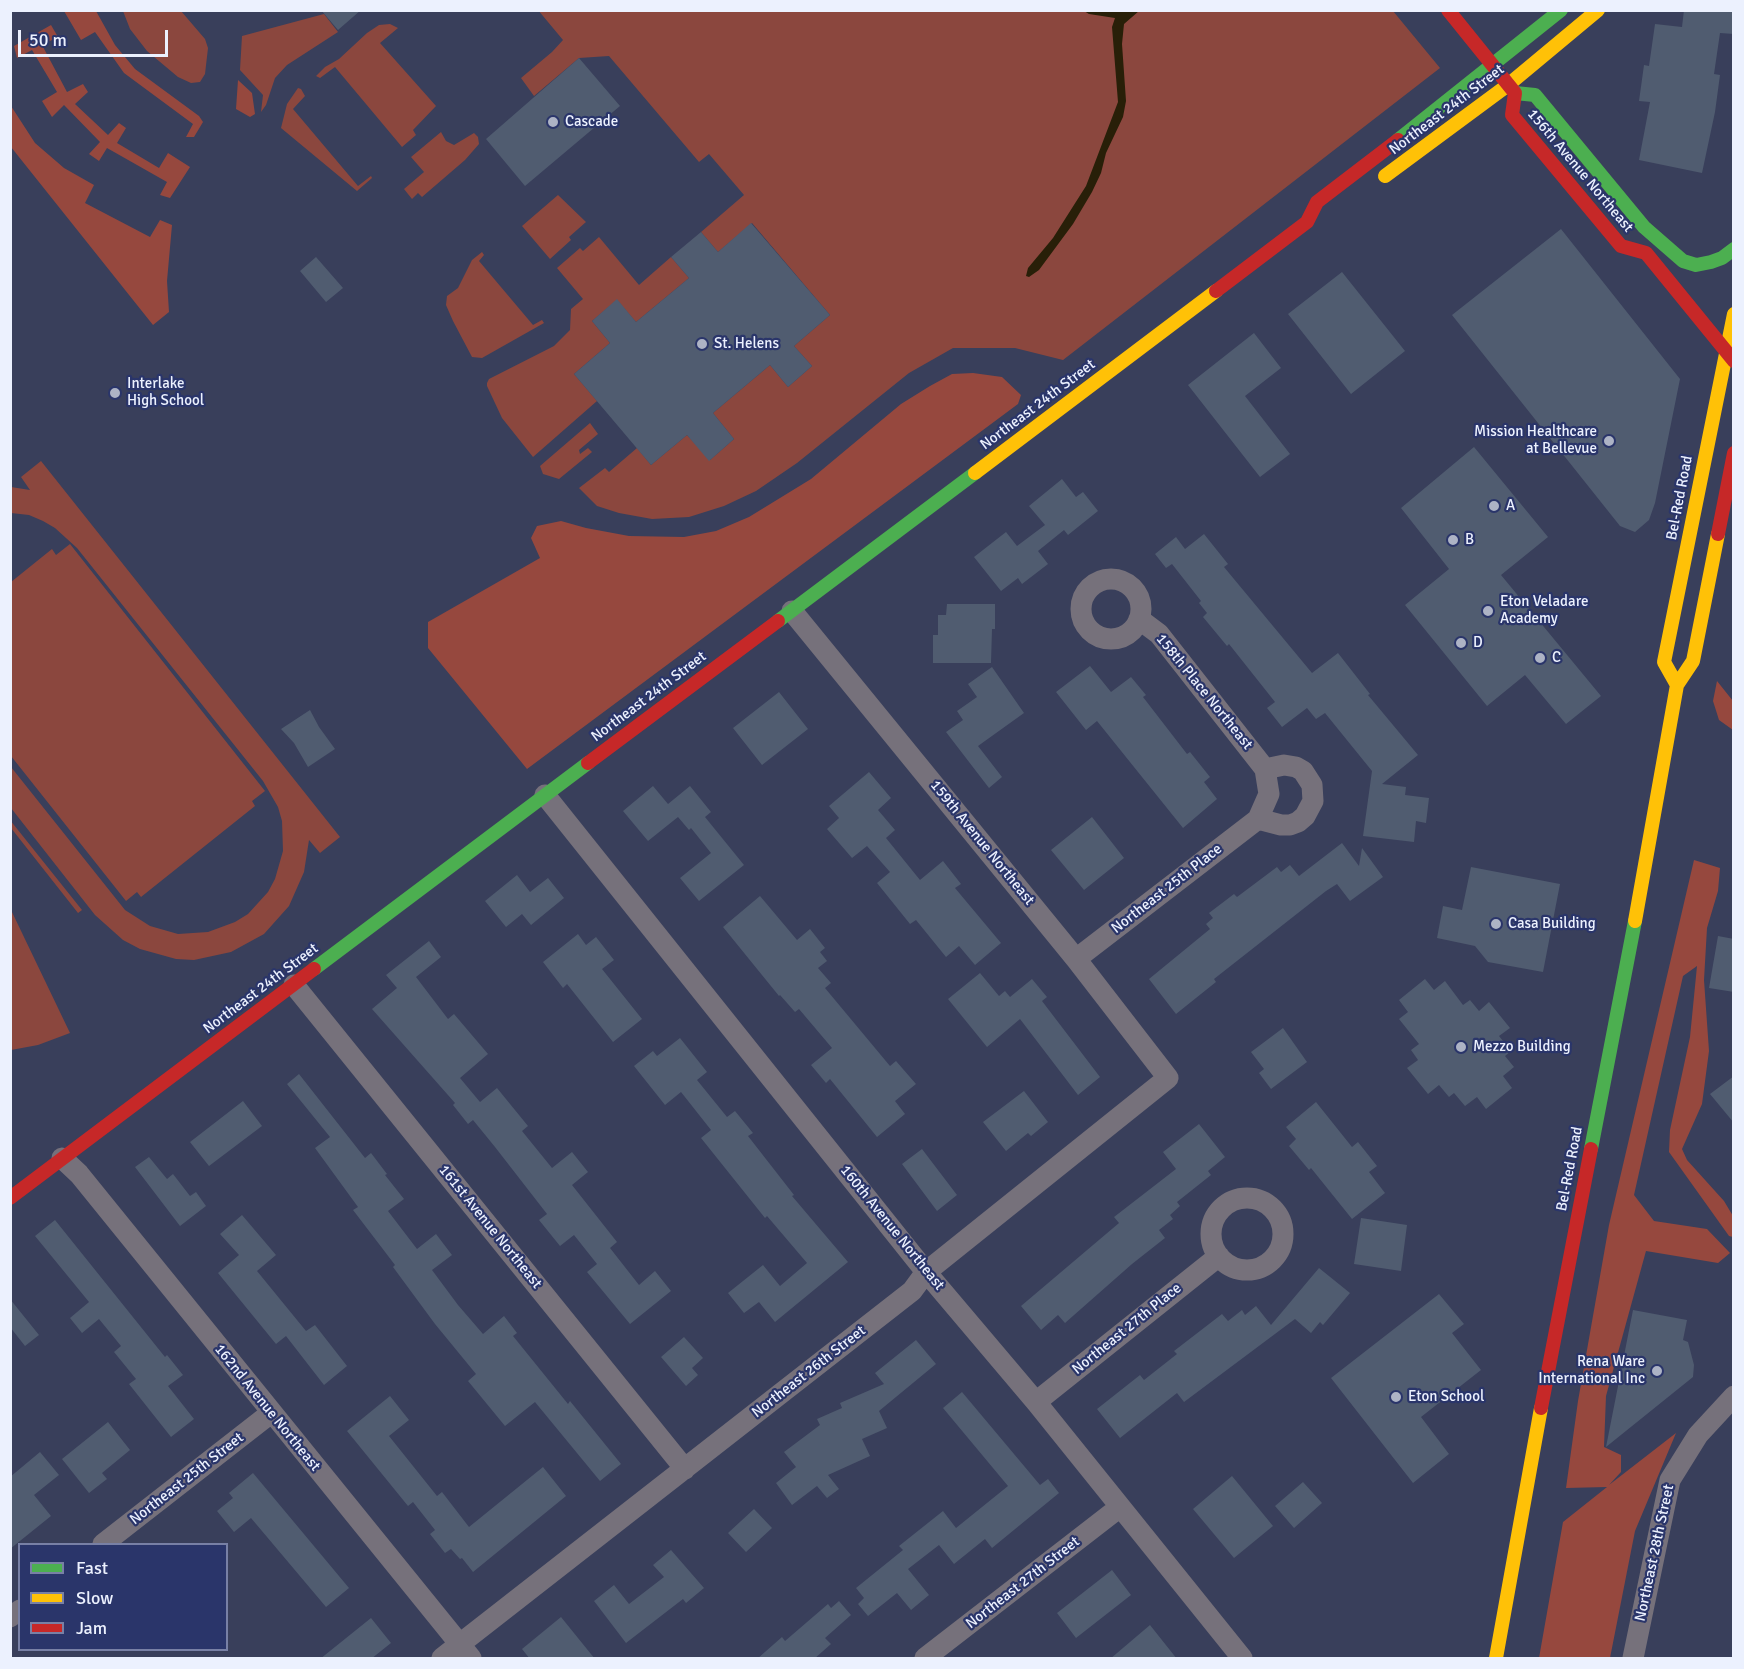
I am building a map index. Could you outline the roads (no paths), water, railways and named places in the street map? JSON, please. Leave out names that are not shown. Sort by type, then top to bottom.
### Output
[{"type":"main road","points":[[1448,10],[1511,89]]},
{"type":"main road","name":"Northeast 24th Street","points":[[10,1198],[1313,221],[1317,202],[1493,66],[1561,10]]},
{"type":"main road","name":"Northeast 24th Street","points":[[1374,185],[1511,89],[1598,10]]},
{"type":"main road","name":"156th Avenue Northeast","points":[[1511,89],[1535,94],[1644,227],[1646,253],[1621,246],[1512,115],[1511,89]]},
{"type":"main road","points":[[1644,227],[1683,261],[1696,265],[1722,258],[1734,249]]},
{"type":"main road","points":[[1646,253],[1730,357]]},
{"type":"main road","name":"Bel-Red Road","points":[[1677,685],[1664,662],[1730,357],[1734,314]]},
{"type":"main road","name":"Bel-Red Road","points":[[1496,1659],[1522,1508],[1651,836],[1677,685],[1693,661],[1734,453]]},
{"type":"main road","points":[[1722,512],[1734,491]]},
{"type":"street","name":"159th Avenue Northeast","points":[[792,611],[1076,959],[1168,1078]]},
{"type":"street","name":"158th Place Northeast","points":[[1139,619],[1159,634],[1265,769],[1269,794]]},
{"type":"street","points":[[1258,819],[1290,825],[1305,816],[1313,801],[1312,785],[1303,771],[1284,765],[1265,769]]},
{"type":"street","name":"Northeast 25th Place","points":[[1076,959],[1258,819],[1269,794]]},
{"type":"street","name":"160th Avenue Northeast","points":[[545,795],[926,1272],[1036,1402],[1242,1659]]},
{"type":"street","name":"161st Avenue Northeast","points":[[294,985],[685,1469]]},
{"type":"street","name":"Northeast 26th Street","points":[[442,1659],[465,1652],[685,1469],[912,1291],[926,1272],[1168,1078]]},
{"type":"street","name":"162nd Avenue Northeast","points":[[62,1158],[79,1174],[465,1652]]},
{"type":"street","name":"Northeast 27th Place","points":[[1036,1402],[1219,1256]]},
{"type":"street","name":"Northeast 28th Street","points":[[1633,1659],[1670,1479],[1698,1435],[1734,1396]]},
{"type":"street","name":"Northeast 25th Street","points":[[106,1543],[271,1413]]},
{"type":"street","name":"Northeast 27th Street","points":[[925,1659],[1120,1507]]},
{"type":"place","name":"Cascade","points":[[553,122]]},
{"type":"place","name":"St. Helens","points":[[702,344]]},
{"type":"place","name":"Interlake High School","points":[[115,393]]},
{"type":"place","name":"Mission Healthcare at Bellevue","points":[[1609,441]]},
{"type":"place","name":"A","points":[[1494,506]]},
{"type":"place","name":"B","points":[[1453,540]]},
{"type":"place","name":"Eton Veladare Academy","points":[[1488,611]]},
{"type":"place","name":"D","points":[[1461,643]]},
{"type":"place","name":"C","points":[[1540,658]]},
{"type":"place","name":"Casa Building","points":[[1496,924]]},
{"type":"place","name":"Mezzo Building","points":[[1461,1047]]},
{"type":"place","name":"Rena Ware International Inc","points":[[1657,1371]]},
{"type":"place","name":"Eton School","points":[[1396,1397]]}]
